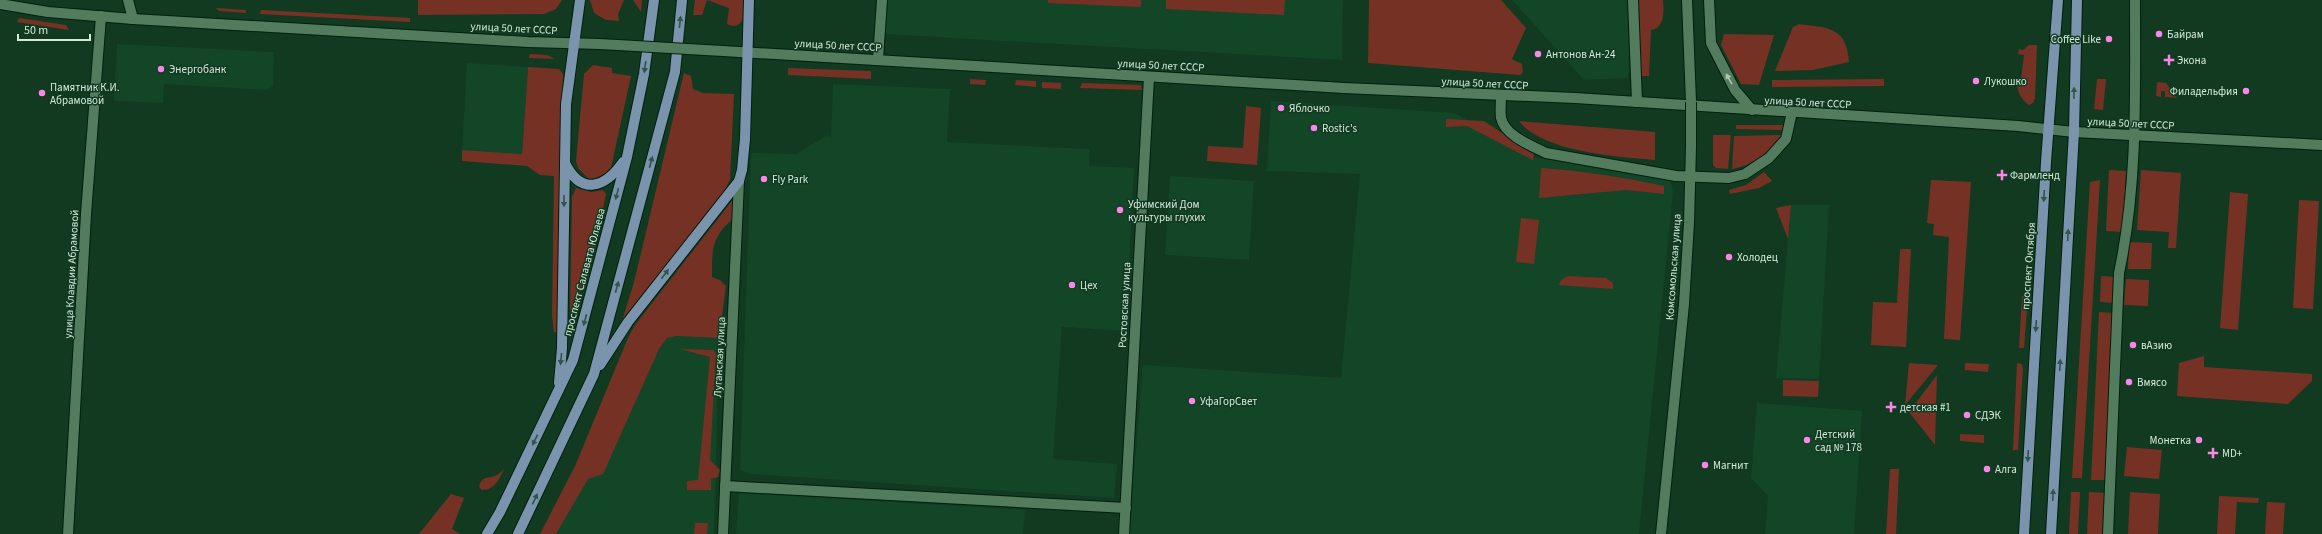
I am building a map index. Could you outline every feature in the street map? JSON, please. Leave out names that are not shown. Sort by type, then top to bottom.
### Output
[{"type":"main road","points":[[128,0],[133,19]]},
{"type":"main road","points":[[559,390],[562,348],[566,104],[573,42],[580,0]]},
{"type":"main road","name":"проспект Салавата Юлаева","points":[[487,534],[500,512],[573,360],[584,324],[627,157],[644,74],[654,0]]},
{"type":"main road","points":[[594,374],[675,72],[682,0]]},
{"type":"main road","points":[[518,534],[594,374],[628,322],[739,181],[744,156],[749,0]]},
{"type":"main road","points":[[878,59],[882,0]]},
{"type":"main road","points":[[1633,0],[1637,102]]},
{"type":"main road","name":"Комсомольская улица","points":[[1661,534],[1684,304],[1689,223],[1691,146],[1687,0]]},
{"type":"main road","points":[[1709,0],[1711,43],[1735,90],[1752,110]]},
{"type":"main road","name":"проспект Октября","points":[[2024,534],[2048,129],[2058,0]]},
{"type":"main road","points":[[2051,534],[2074,132],[2077,0]]},
{"type":"main road","points":[[2108,534],[2119,273],[2127,236],[2134,135],[2135,0]]},
{"type":"main road","name":"улица 50 лет СССР","points":[[0,4],[48,12],[133,19],[528,42],[573,42],[878,59],[1149,77],[1637,102],[2048,129],[2074,132],[2322,145]]},
{"type":"main road","name":"улица Клавдии Абрамовой","points":[[68,534],[86,214],[101,16]]},
{"type":"main road","name":"Ростовская улица","points":[[1124,534],[1149,77]]},
{"type":"main road","points":[[1501,96],[1501,119],[1508,130],[1526,143],[1546,153],[1690,178],[1729,178],[1745,174],[1769,158],[1786,139],[1792,112]]},
{"type":"main road","points":[[565,162],[570,172],[580,182],[597,184],[611,178],[627,157]]},
{"type":"main road","name":"Луганская улица","points":[[723,534],[739,181]]},
{"type":"main road","points":[[725,486],[1126,508]]},
{"type":"shaded area","points":[[418,0],[562,0],[556,9],[544,14],[418,15]]},
{"type":"shaded area","points":[[590,0],[624,0],[618,14],[619,21],[606,20],[594,13]]},
{"type":"shaded area","points":[[633,0],[642,0],[641,12]]},
{"type":"shaded area","points":[[695,0],[707,0],[702,15],[693,15]]},
{"type":"shaded area","points":[[707,0],[745,0],[745,10],[742,20],[737,25],[733,26],[727,24],[729,8]]},
{"type":"shaded area","points":[[885,0],[1343,0],[1342,60],[883,34]]},
{"type":"shaded area","points":[[1048,0],[1141,0],[1141,7],[1048,3]]},
{"type":"shaded area","points":[[1166,0],[1285,0],[1284,15],[1166,9]]},
{"type":"shaded area","points":[[1369,0],[1501,0],[1526,28],[1512,59],[1522,64],[1523,72],[1520,75],[1368,63]]},
{"type":"shaded area","points":[[1512,0],[1628,0],[1629,73],[1626,78],[1584,80]]},
{"type":"shaded area","points":[[1639,0],[1663,0],[1663,18],[1661,23],[1656,29],[1651,30],[1649,76],[1640,76]]},
{"type":"shaded area","points":[[216,8],[246,10],[246,13],[219,11]]},
{"type":"shaded area","points":[[261,10],[410,18],[410,22],[260,14]]},
{"type":"shaded area","points":[[19,18],[66,25],[69,30],[17,22]]},
{"type":"shaded area","points":[[1799,24],[1827,28],[1840,35],[1847,50],[1849,62],[1813,70],[1775,71],[1793,27]]},
{"type":"shaded area","points":[[1724,34],[1774,35],[1759,85],[1741,84],[1721,45]]},
{"type":"shaded area","points":[[117,44],[274,52],[273,86],[267,90],[164,84],[163,103],[114,101]]},
{"type":"shaded area","points":[[2029,45],[2037,45],[2035,98],[2033,103],[2029,105],[2019,94],[2018,79],[2021,79],[2024,55],[2018,54],[2019,49],[2023,50]]},
{"type":"shaded area","points":[[530,54],[547,55],[555,59],[529,58]]},
{"type":"shaded area","points":[[467,63],[528,67],[522,154],[462,150]]},
{"type":"shaded area","points":[[593,65],[612,68],[612,73],[631,76],[611,168],[602,177],[589,179],[578,168],[576,161],[584,74]]},
{"type":"shaded area","points":[[528,67],[559,69],[563,74],[559,333],[554,332],[552,315],[554,176],[540,175],[527,166],[462,161],[462,150],[522,154]]},
{"type":"shaded area","points":[[788,68],[871,71],[871,79],[788,75]]},
{"type":"shaded area","points":[[684,73],[691,76],[693,89],[703,93],[734,94],[730,179],[724,193],[621,324],[634,282]]},
{"type":"shaded area","points":[[970,79],[986,80],[985,85],[970,84]]},
{"type":"shaded area","points":[[1884,79],[1884,86],[1772,87],[1772,80]]},
{"type":"shaded area","points":[[2097,79],[2106,79],[2103,110],[2094,109]]},
{"type":"shaded area","points":[[1016,80],[1036,81],[1036,87],[1015,85]]},
{"type":"shaded area","points":[[1042,82],[1061,83],[1061,89],[1042,88]]},
{"type":"shaded area","points":[[2157,82],[2166,83],[2177,98],[2165,97],[2165,91],[2161,91],[2161,97],[2156,96]]},
{"type":"shaded area","points":[[1082,83],[1141,85],[1142,90],[1080,88]]},
{"type":"shaded area","points":[[833,84],[950,89],[947,142],[1090,149],[1089,166],[1134,168],[1126,331],[1062,327],[1053,459],[1117,464],[1114,498],[749,474],[740,469],[751,153],[797,154],[827,135],[831,137]]},
{"type":"shaded area","points":[[1271,101],[1455,113],[1533,158],[1583,162],[1667,177],[1671,182],[1673,192],[1639,534],[1129,534],[1143,365],[1341,378],[1360,174],[1267,171]]},
{"type":"shaded area","points":[[1246,106],[1261,108],[1257,165],[1207,161],[1208,146],[1243,148]]},
{"type":"shaded area","points":[[1446,119],[1484,121],[1534,154],[1533,160],[1467,126],[1446,127]]},
{"type":"shaded area","points":[[1519,121],[1655,132],[1655,160],[1602,155],[1563,146],[1545,140],[1530,131]]},
{"type":"shaded area","points":[[1736,125],[1784,125],[1784,130],[1736,129]]},
{"type":"shaded area","points":[[1713,135],[1731,135],[1728,169],[1716,168],[1713,165]]},
{"type":"shaded area","points":[[1782,135],[1766,153],[1747,165],[1732,169],[1734,136]]},
{"type":"shaded area","points":[[1541,168],[1603,175],[1664,186],[1664,194],[1626,190],[1539,198]]},
{"type":"shaded area","points":[[2109,170],[2126,171],[2123,232],[2106,231]]},
{"type":"shaded area","points":[[2141,170],[2181,173],[2176,248],[2168,248],[2169,232],[2137,230]]},
{"type":"shaded area","points":[[1764,172],[1772,181],[1759,188],[1730,194],[1729,190],[1746,185]]},
{"type":"shaded area","points":[[1170,176],[1254,181],[1249,260],[1165,255]]},
{"type":"shaded area","points":[[1931,180],[1971,182],[1960,340],[1944,339],[1949,237],[1933,235],[1934,224],[1927,223]]},
{"type":"shaded area","points":[[2100,180],[2082,478],[2072,478],[2090,182]]},
{"type":"shaded area","points":[[576,188],[591,192],[603,190],[606,194],[596,242],[572,317],[570,315],[572,197]]},
{"type":"shaded area","points":[[2230,192],[2248,194],[2238,330],[2220,328]]},
{"type":"shaded area","points":[[735,197],[733,219],[720,232],[714,245],[712,260],[712,277],[720,280],[726,286],[719,338],[676,336],[667,338],[659,349],[603,474],[588,479],[556,534],[540,534],[575,466],[628,338],[635,325]]},
{"type":"shaded area","points":[[2299,200],[2319,201],[2313,309],[2293,308]]},
{"type":"shaded area","points":[[1791,205],[1829,205],[1819,379],[1776,378]]},
{"type":"shaded area","points":[[1791,205],[1788,239],[1776,208]]},
{"type":"shaded area","points":[[1521,218],[1539,220],[1534,264],[1516,262]]},
{"type":"shaded area","points":[[2129,242],[2152,243],[2151,269],[2128,269]]},
{"type":"shaded area","points":[[1900,249],[1911,249],[1906,347],[1871,345],[1873,302],[1897,303]]},
{"type":"shaded area","points":[[1568,276],[1606,278],[1613,283],[1613,289],[1559,285],[1561,280]]},
{"type":"shaded area","points":[[2101,276],[2114,277],[2113,303],[2100,302]]},
{"type":"shaded area","points":[[2126,279],[2149,280],[2148,306],[2124,305]]},
{"type":"shaded area","points":[[2022,296],[2028,296],[2024,348],[2019,348]]},
{"type":"shaded area","points":[[2099,312],[2114,313],[2106,480],[2091,480]]},
{"type":"shaded area","points":[[676,336],[719,338],[714,534],[556,534],[659,349],[667,338]]},
{"type":"shaded area","points":[[680,349],[713,350],[716,354],[710,460],[720,470],[718,477],[711,479],[711,490],[687,490],[687,481],[698,480],[710,357]]},
{"type":"shaded area","points":[[2204,356],[2204,367],[2312,374],[2312,381],[2288,404],[2177,396],[2179,363]]},
{"type":"shaded area","points":[[1909,363],[1938,365],[1905,405]]},
{"type":"shaded area","points":[[1965,363],[1989,364],[1988,372],[1965,370]]},
{"type":"shaded area","points":[[2017,363],[2022,364],[2023,368],[2018,450],[2013,450]]},
{"type":"shaded area","points":[[1937,375],[1935,445],[1909,412]]},
{"type":"shaded area","points":[[1783,380],[1819,381],[1818,397],[1783,396]]},
{"type":"shaded area","name":"Детский сад № 178","points":[[1757,403],[1862,411],[1854,534],[1765,534],[1768,496],[1751,478]]},
{"type":"shaded area","points":[[1960,434],[1984,435],[1984,443],[1960,441]]},
{"type":"shaded area","points":[[2127,447],[2162,450],[2159,479],[2124,476]]},
{"type":"shaded area","points":[[505,468],[499,480],[493,486],[486,490],[482,490],[479,487],[480,483],[484,479],[497,475]]},
{"type":"shaded area","points":[[1890,469],[1899,469],[1896,534],[1886,534]]},
{"type":"shaded area","points":[[2071,492],[2080,492],[2078,534],[2069,534]]},
{"type":"shaded area","points":[[2089,492],[2107,493],[2105,534],[2087,534]]},
{"type":"shaded area","points":[[2130,492],[2160,494],[2158,534],[2128,534]]},
{"type":"shaded area","points":[[739,493],[1025,510],[1023,534],[736,534]]},
{"type":"shaded area","points":[[451,494],[464,498],[452,529],[460,534],[419,534]]},
{"type":"shaded area","points":[[2219,496],[2259,498],[2258,503],[2237,502],[2235,534],[2217,534]]},
{"type":"shaded area","points":[[2267,502],[2285,503],[2283,534],[2265,534]]},
{"type":"shaded area","points":[[695,523],[708,523],[707,534],[694,534]]},
{"type":"place","name":"Байрам","points":[[2159,34]]},
{"type":"place","name":"Coffee Like","points":[[2109,39]]},
{"type":"place","name":"Антонов Ан-24","points":[[1538,54]]},
{"type":"place","name":"Экона","points":[[2169,60]]},
{"type":"place","name":"Энергобанк","points":[[161,69]]},
{"type":"place","name":"Лукошко","points":[[1976,81]]},
{"type":"place","name":"Филадельфия","points":[[2246,91]]},
{"type":"place","name":"Памятник К.И. Абрамовой","points":[[42,93]]},
{"type":"place","name":"Яблочко","points":[[1281,108]]},
{"type":"place","name":"Rostic's","points":[[1314,128]]},
{"type":"place","name":"Фармленд","points":[[2002,175]]},
{"type":"place","name":"Fly Park","points":[[764,179]]},
{"type":"place","name":"Уфимский Дом культуры глухих","points":[[1120,210]]},
{"type":"place","name":"Холодец","points":[[1729,257]]},
{"type":"place","name":"Цех","points":[[1072,285]]},
{"type":"place","name":"вАзию","points":[[2133,345]]},
{"type":"place","name":"Вмясо","points":[[2129,382]]},
{"type":"place","name":"УфаГорСвет","points":[[1192,401]]},
{"type":"place","name":"детская #1","points":[[1891,407]]},
{"type":"place","name":"СДЭК","points":[[1967,415]]},
{"type":"place","name":"Детский сад № 178","points":[[1807,440]]},
{"type":"place","name":"Монетка","points":[[2199,440]]},
{"type":"place","name":"MD+","points":[[2213,453]]},
{"type":"place","name":"Магнит","points":[[1705,465]]},
{"type":"place","name":"Алга","points":[[1987,469]]}]
